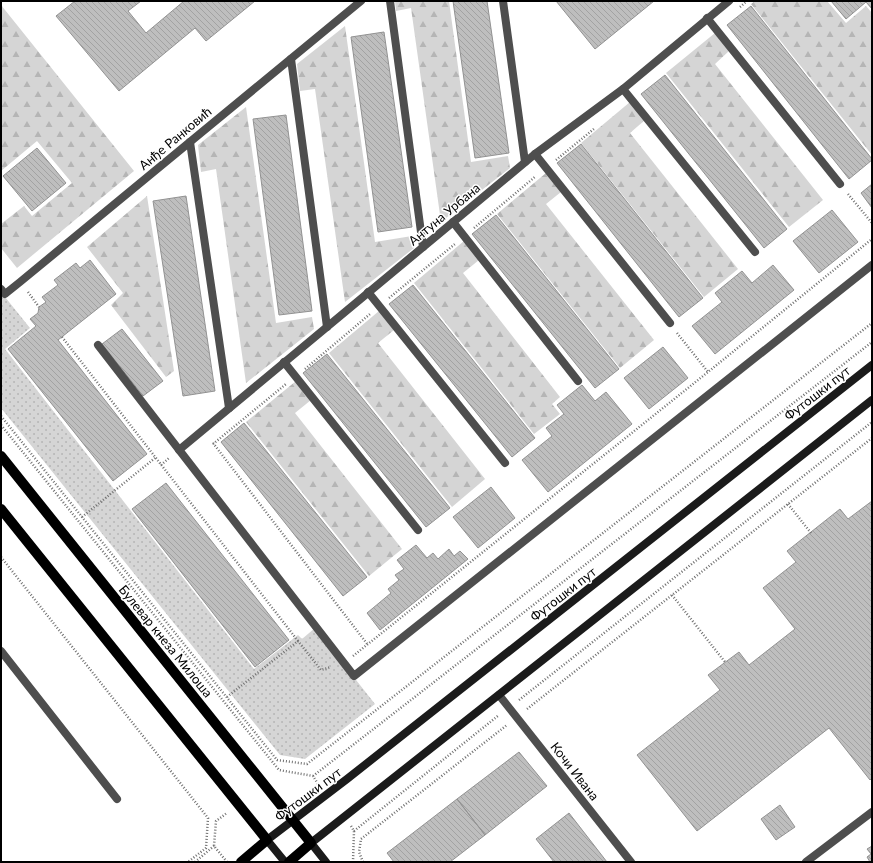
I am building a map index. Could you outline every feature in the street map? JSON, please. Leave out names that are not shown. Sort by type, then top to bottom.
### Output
[{"type":"main road","name":"Футошки пут","points":[[267,840],[347,779],[872,365]]},
{"type":"main road","points":[[288,862],[872,400]]},
{"type":"main road","name":"Булевар кнеза Милоша","points":[[1,456],[311,843]]},
{"type":"main road","points":[[1,509],[285,862]]},
{"type":"main road","points":[[241,862],[267,840]]},
{"type":"main road","points":[[311,843],[326,862]]},
{"type":"street","name":"Анђе Ранковић","points":[[3,291],[20,282],[361,1]]},
{"type":"street","points":[[390,1],[423,247]]},
{"type":"street","points":[[502,1],[525,162]]},
{"type":"street","name":"Антуна Урбана","points":[[179,450],[525,162],[623,89],[729,1]]},
{"type":"street","points":[[707,18],[840,184]]},
{"type":"street","points":[[291,59],[327,327]]},
{"type":"street","points":[[623,89],[755,252]]},
{"type":"street","points":[[190,142],[229,408]]},
{"type":"street","points":[[535,154],[670,323]]},
{"type":"street","points":[[453,222],[578,381]]},
{"type":"street","points":[[98,346],[354,676],[380,657],[872,265]]},
{"type":"street","points":[[368,292],[505,463]]},
{"type":"street","points":[[284,362],[418,530]]},
{"type":"street","points":[[1,651],[117,799]]},
{"type":"street","name":"Кочи Ивана","points":[[499,694],[631,862]]},
{"type":"street","points":[[806,862],[872,812]]},
{"type":"path","points":[[737,10],[747,1]]},
{"type":"path","points":[[214,444],[600,123]]},
{"type":"path","points":[[840,184],[872,223]]},
{"type":"path","points":[[62,336],[321,670],[344,663],[368,645],[872,239]]},
{"type":"path","points":[[20,282],[39,307]]},
{"type":"path","points":[[670,323],[708,372]]},
{"type":"path","points":[[1,416],[277,760],[307,764],[872,323]]},
{"type":"path","points":[[313,776],[872,342]]},
{"type":"path","points":[[354,831],[509,707],[872,422]]},
{"type":"path","points":[[1,425],[279,770]]},
{"type":"path","points":[[202,430],[368,645]]},
{"type":"path","points":[[363,862],[359,852],[361,839],[872,438]]},
{"type":"path","points":[[82,516],[156,458]]},
{"type":"path","points":[[788,504],[811,533]]},
{"type":"path","points":[[1,557],[208,818],[206,848],[188,862]]},
{"type":"path","points":[[672,595],[725,662]]},
{"type":"path","points":[[227,698],[298,641]]},
{"type":"path","points":[[216,821],[214,846],[227,862]]},
{"type":"path","points":[[195,862],[214,846]]},
{"type":"green space","points":[[395,1],[449,1],[471,162],[508,156],[510,168],[441,222],[411,8],[396,11]]},
{"type":"green space","points":[[755,1],[827,1],[846,23],[866,6],[872,13],[872,155],[751,4]]},
{"type":"green space","points":[[1,5],[134,171],[17,268],[1,248],[1,224],[24,206],[32,216],[72,183],[37,141],[1,171]]},
{"type":"green space","points":[[345,26],[375,242],[412,236],[414,248],[345,302],[315,89],[300,91],[297,64]]},
{"type":"green space","points":[[715,33],[729,51],[715,64],[823,200],[789,227],[666,73]]},
{"type":"green space","points":[[630,102],[645,120],[630,133],[738,269],[704,297],[581,143]]},
{"type":"green space","points":[[246,107],[276,323],[312,317],[314,329],[246,383],[216,169],[201,172],[198,145]]},
{"type":"green space","points":[[546,173],[561,192],[546,204],[654,340],[620,368],[497,214]]},
{"type":"green space","points":[[147,196],[174,371],[166,377],[111,305],[123,293],[87,247]]},
{"type":"green space","points":[[464,241],[479,260],[463,273],[560,397],[552,404],[560,414],[534,434],[414,283]]},
{"type":"green space","points":[[1,292],[30,328],[5,349],[254,669],[298,635],[302,639],[315,628],[375,704],[305,759],[280,755],[1,408]]},
{"type":"green space","points":[[379,311],[394,330],[378,343],[485,479],[452,507],[329,353]]},
{"type":"green space","points":[[296,381],[311,400],[295,413],[402,549],[369,576],[246,422]]},
{"type":"building","points":[[75,1],[141,1],[128,11],[146,33],[184,1],[255,1],[206,41],[195,28],[119,91],[56,16]]},
{"type":"building","points":[[453,1],[487,1],[509,153],[475,158]]},
{"type":"building","points":[[556,1],[654,1],[595,49]]},
{"type":"building","points":[[831,1],[872,1],[872,9],[866,2],[846,19]]},
{"type":"building","points":[[751,6],[872,159],[849,179],[727,25]]},
{"type":"building","points":[[384,32],[412,227],[378,232],[351,37]]},
{"type":"building","points":[[665,75],[787,229],[764,248],[641,94]]},
{"type":"building","points":[[286,115],[312,311],[279,315],[253,119]]},
{"type":"building","points":[[581,144],[703,298],[679,317],[557,163]]},
{"type":"building","points":[[37,148],[66,183],[32,211],[3,176]]},
{"type":"building","points":[[872,184],[872,208],[861,193]]},
{"type":"building","points":[[186,196],[215,391],[183,396],[153,201]]},
{"type":"building","points":[[832,210],[858,242],[819,273],[793,241]]},
{"type":"building","points":[[496,215],[619,369],[595,388],[472,234]]},
{"type":"building","points":[[90,260],[116,294],[58,340],[147,454],[113,481],[8,349],[36,326],[30,319],[38,313],[39,307],[46,302],[42,297],[58,285],[54,280],[76,263],[80,268]]},
{"type":"building","points":[[773,265],[794,290],[715,354],[692,326],[722,302],[715,293],[742,271],[752,283]]},
{"type":"building","points":[[413,285],[535,438],[512,457],[389,304]]},
{"type":"building","points":[[122,329],[163,381],[143,396],[102,344]]},
{"type":"building","points":[[663,347],[688,378],[649,409],[624,378]]},
{"type":"building","points":[[327,354],[450,508],[426,527],[303,373]]},
{"type":"building","points":[[582,385],[595,401],[606,392],[632,424],[548,492],[522,460],[552,436],[546,428],[564,414],[557,405]]},
{"type":"building","points":[[244,423],[367,577],[343,596],[221,442]]},
{"type":"building","points":[[166,483],[289,640],[255,667],[132,509]]},
{"type":"building","points":[[491,487],[515,518],[478,548],[453,517]]},
{"type":"building","points":[[872,501],[872,778],[870,780],[829,728],[697,831],[637,755],[720,690],[708,675],[739,652],[749,665],[795,629],[763,588],[796,562],[787,551],[840,509],[848,519]]},
{"type":"building","points":[[416,545],[427,558],[433,553],[438,559],[449,549],[454,556],[460,551],[468,559],[380,630],[367,613],[391,593],[388,589],[399,580],[395,575],[404,569],[397,560]]},
{"type":"building","points":[[519,752],[547,786],[485,835],[457,799]]},
{"type":"building","points":[[457,799],[485,835],[450,862],[394,862],[387,853]]},
{"type":"building","points":[[780,805],[795,827],[776,840],[761,819]]},
{"type":"building","points":[[569,813],[607,862],[554,862],[536,839]]},
{"type":"building","points":[[872,846],[872,862],[870,862],[867,857],[871,854],[867,849]]}]
